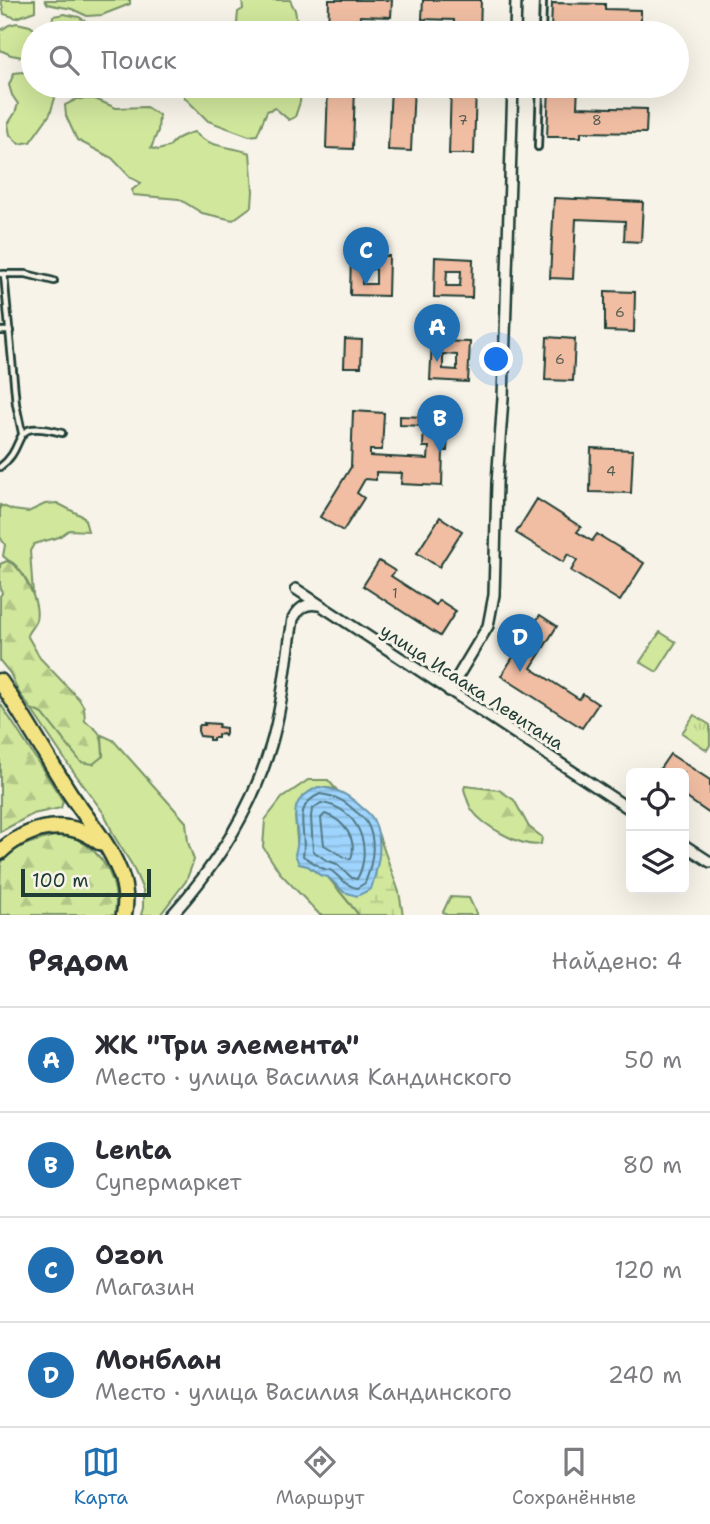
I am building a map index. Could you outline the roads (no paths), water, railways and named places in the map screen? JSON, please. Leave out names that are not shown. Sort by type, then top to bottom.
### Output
[{"type":"main road","points":[[0,681],[71,795],[109,849],[120,870],[124,887],[124,915]]},
{"type":"main road","points":[[0,852],[37,830],[62,827],[78,829],[109,849]]},
{"type":"street","points":[[515,21],[516,0]]},
{"type":"street","points":[[449,691],[488,626],[494,595],[513,98]]},
{"type":"street","name":"улица Исаака Левитана","points":[[296,589],[626,807]]},
{"type":"street","points":[[172,915],[195,890],[241,819],[271,746],[286,677],[293,619],[303,606],[320,605]]},
{"type":"street","points":[[689,848],[710,862]]},
{"type":"lane","points":[[542,21],[543,0]]},
{"type":"lane","points":[[538,147],[540,98]]},
{"type":"lane","points":[[0,467],[16,447],[22,433],[16,404],[2,274],[26,274],[54,281]]},
{"type":"lane","points":[[0,331],[10,331]]},
{"type":"lane","points":[[22,433],[31,428],[62,433]]},
{"type":"water","points":[[318,787],[335,790],[348,797],[370,815],[377,828],[379,854],[374,881],[371,889],[357,896],[344,892],[328,877],[299,864],[295,854],[296,809],[306,794]]},
{"type":"place","name":"Ozon","points":[[366,285]]},
{"type":"place","name":"ЖК \"Три элемента\"","points":[[437,362]]},
{"type":"place","name":"Lenta","points":[[440,453]]},
{"type":"place","name":"Монблан","points":[[520,672]]}]
